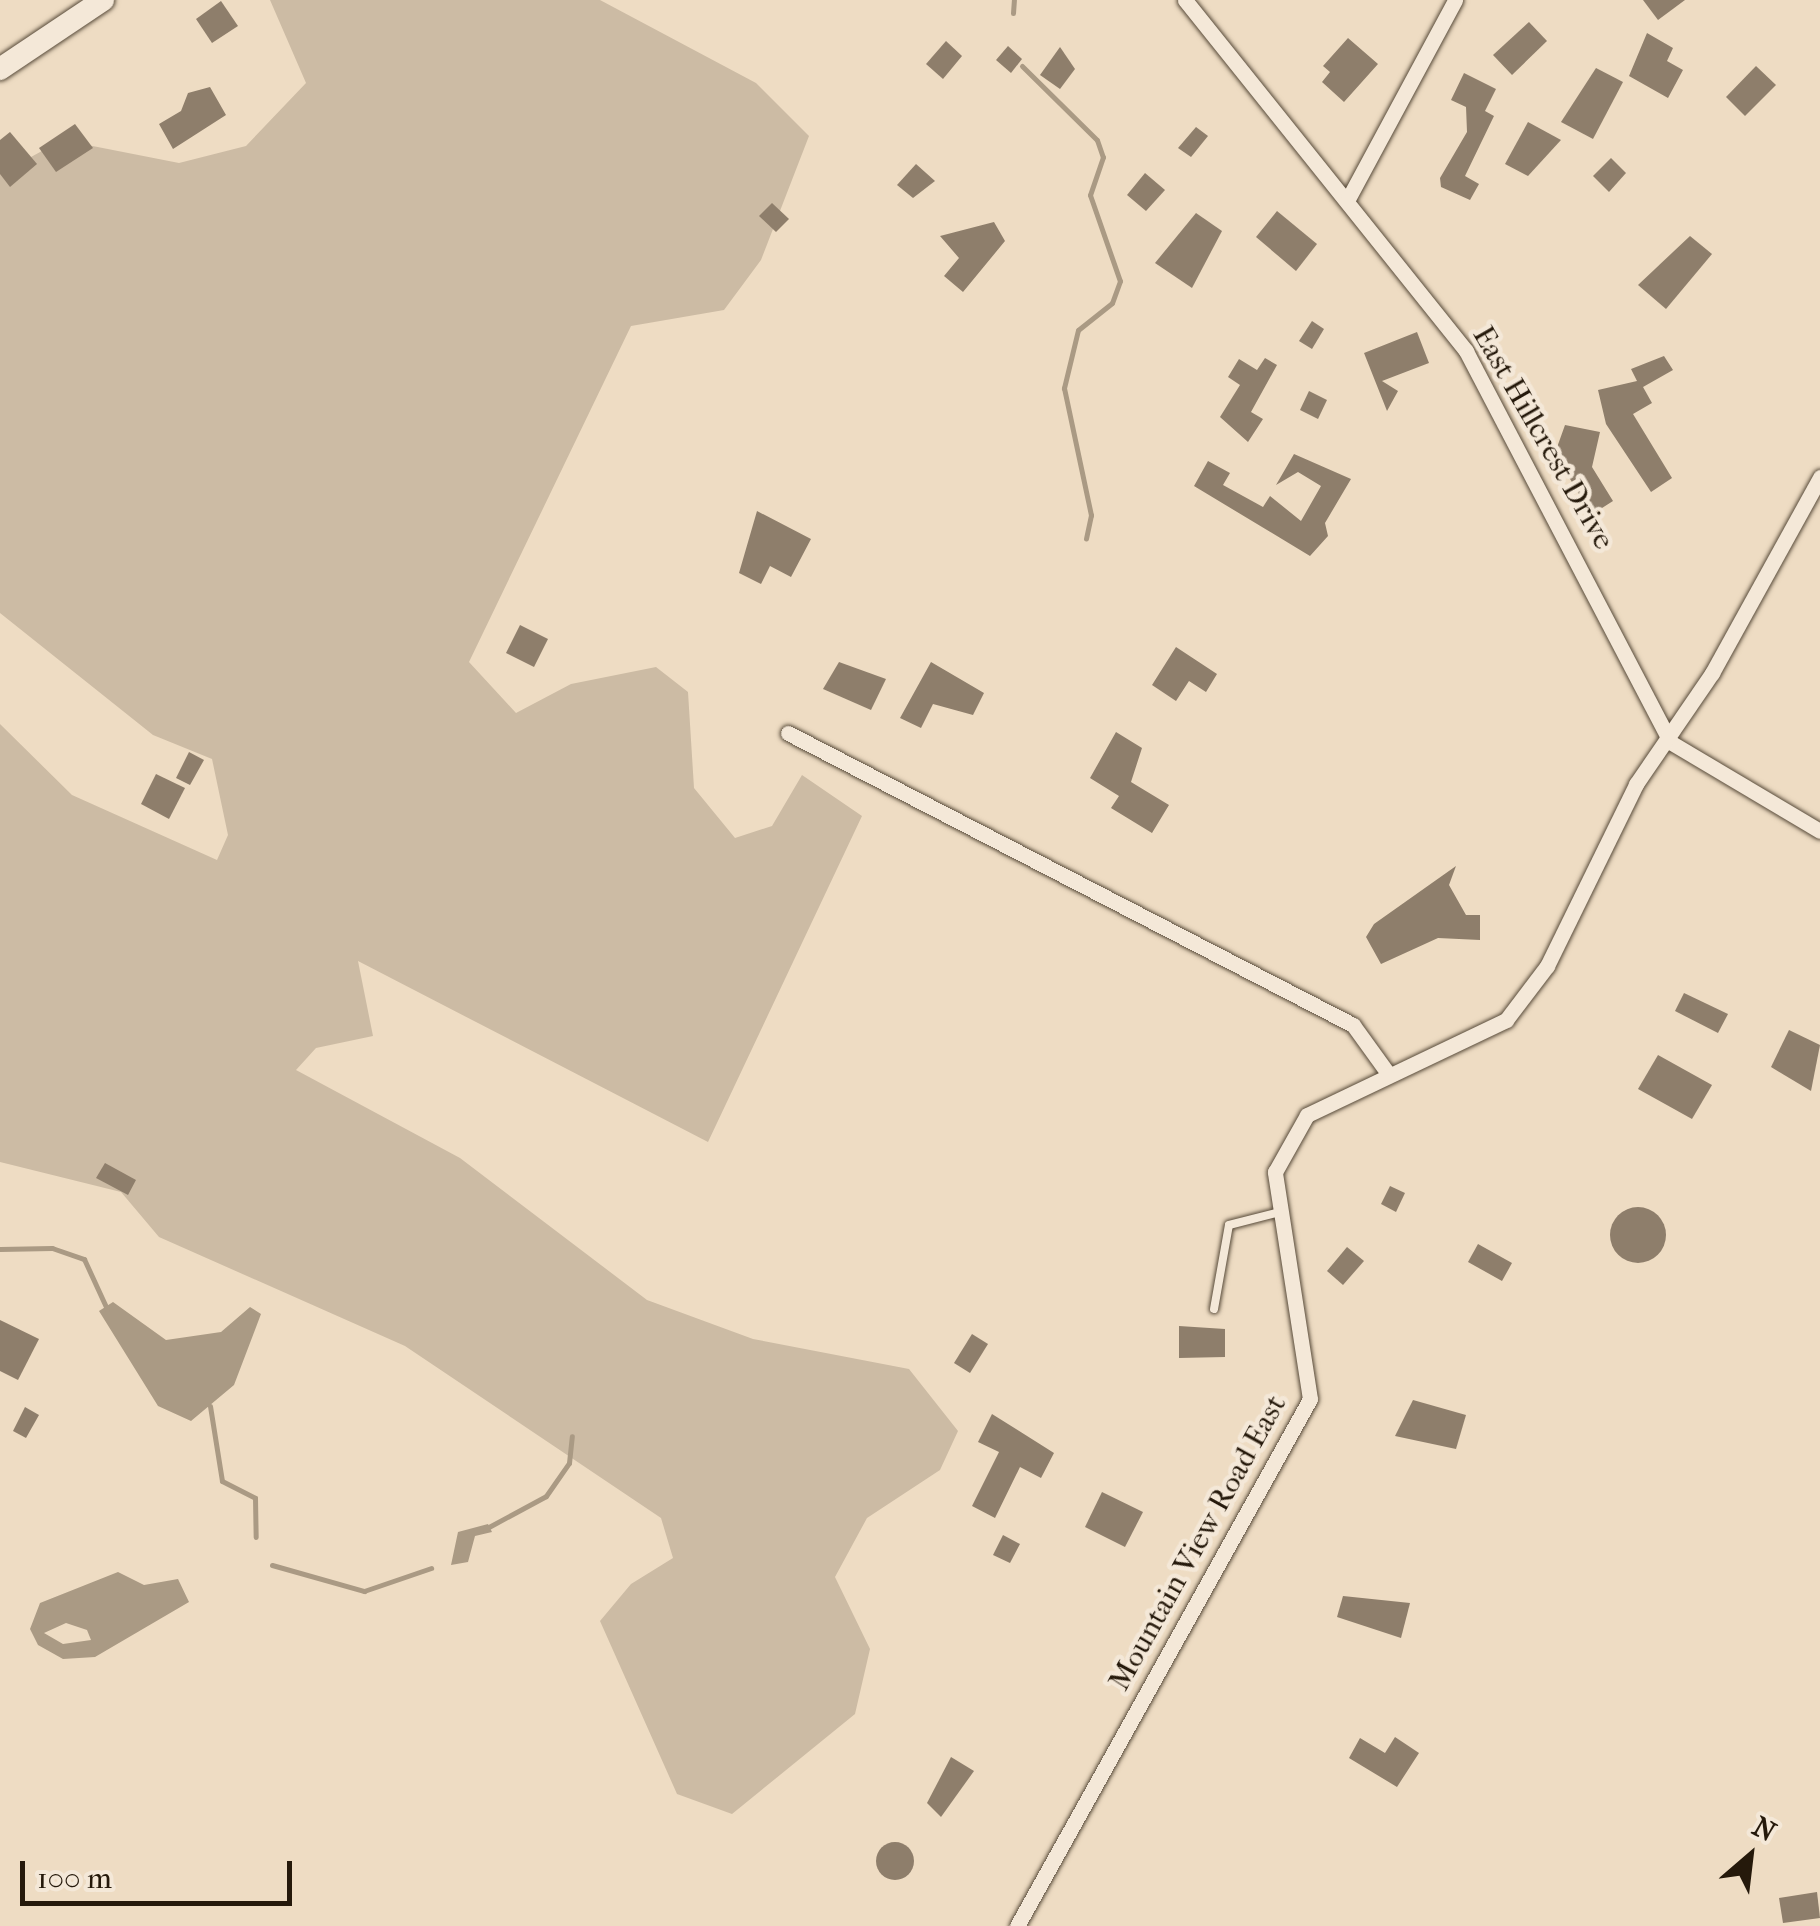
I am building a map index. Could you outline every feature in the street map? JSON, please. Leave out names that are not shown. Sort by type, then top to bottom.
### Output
[{"type":"main road","points":[[0,69],[104,0]]},
{"type":"street","name":"East Hillcrest Drive","points":[[1186,0],[1466,352],[1670,742]]},
{"type":"street","points":[[1348,199],[1454,0]]},
{"type":"street","name":"Mountain View Road East","points":[[1017,1926],[1310,1399],[1275,1172],[1306,1114],[1387,1072],[1449,1055],[1506,1020],[1547,966],[1636,784],[1670,742],[1820,477]]},
{"type":"street","points":[[788,733],[1353,1025],[1387,1072]]},
{"type":"street","points":[[1670,742],[1820,832]]},
{"type":"lane","points":[[1214,1308],[1230,1226],[1280,1212]]},
{"type":"shaded area","points":[[270,0],[600,0],[756,83],[809,136],[761,260],[724,310],[631,326],[469,662],[516,713],[571,684],[656,667],[688,692],[694,788],[735,838],[772,826],[802,775],[862,816],[708,1142],[358,961],[373,1036],[316,1048],[296,1070],[460,1158],[647,1300],[753,1339],[909,1369],[958,1431],[940,1470],[867,1518],[835,1577],[870,1649],[855,1714],[732,1814],[677,1794],[600,1621],[631,1584],[673,1558],[661,1518],[405,1346],[159,1237],[121,1192],[0,1162],[0,724],[72,795],[217,860],[228,835],[212,759],[153,735],[0,613],[0,174],[62,140],[179,163],[246,146],[306,83]]},
{"type":"shaded area","points":[[113,1302],[166,1340],[221,1332],[250,1307],[261,1314],[234,1385],[191,1421],[158,1406],[99,1311]]},
{"type":"shaded area","points":[[488,1524],[492,1532],[475,1536],[468,1562],[451,1565],[458,1532]]},
{"type":"shaded area","points":[[118,1572],[144,1585],[178,1579],[189,1602],[95,1657],[63,1659],[38,1645],[30,1629],[40,1603]],"holes":[[[66,1623],[87,1630],[91,1640],[63,1644],[44,1633]]]},
{"type":"building","points":[[1643,0],[1685,0],[1658,20]]},
{"type":"building","points":[[221,1],[238,26],[212,43],[196,19]]},
{"type":"building","points":[[1529,22],[1547,41],[1512,75],[1493,55]]},
{"type":"building","points":[[1647,33],[1673,48],[1667,61],[1683,70],[1668,98],[1629,76]]},
{"type":"building","points":[[1348,38],[1378,64],[1344,102],[1322,82],[1330,72],[1323,66]]},
{"type":"building","points":[[946,41],[962,56],[943,79],[926,64]]},
{"type":"building","points":[[1008,46],[1022,59],[1011,73],[996,60]]},
{"type":"building","points":[[1060,47],[1075,69],[1060,89],[1040,75]]},
{"type":"building","points":[[1756,66],[1776,85],[1745,116],[1726,97]]},
{"type":"building","points":[[1596,68],[1623,82],[1593,139],[1561,122]]},
{"type":"building","points":[[1464,73],[1496,89],[1485,111],[1494,116],[1465,176],[1479,184],[1470,200],[1441,187],[1440,178],[1467,132],[1466,107],[1451,100]]},
{"type":"building","points":[[210,87],[226,115],[173,149],[159,124],[181,111],[188,93]]},
{"type":"building","points":[[1528,122],[1561,140],[1528,176],[1505,164]]},
{"type":"building","points":[[75,124],[93,148],[56,172],[39,148]]},
{"type":"building","points":[[1196,127],[1208,136],[1191,157],[1178,148]]},
{"type":"building","points":[[10,132],[37,164],[10,187],[0,174],[0,140]]},
{"type":"building","points":[[1611,158],[1626,173],[1609,192],[1593,176]]},
{"type":"building","points":[[916,164],[935,181],[913,198],[897,185]]},
{"type":"building","points":[[1145,173],[1165,190],[1146,211],[1127,195]]},
{"type":"building","points":[[772,203],[789,219],[776,232],[759,216]]},
{"type":"building","points":[[1277,211],[1317,244],[1296,271],[1256,237]]},
{"type":"building","points":[[1196,213],[1222,231],[1192,288],[1155,263]]},
{"type":"building","points":[[994,222],[1005,241],[963,292],[944,276],[959,258],[940,236]]},
{"type":"building","points":[[1690,236],[1712,254],[1666,309],[1638,285]]},
{"type":"building","points":[[1312,321],[1324,329],[1312,349],[1299,341]]},
{"type":"building","points":[[1417,332],[1429,363],[1382,381],[1398,391],[1387,411],[1364,353]]},
{"type":"building","points":[[1664,356],[1673,370],[1643,387],[1652,403],[1633,414],[1672,478],[1651,492],[1606,424],[1598,390],[1637,381],[1631,369]]},
{"type":"building","points":[[1265,358],[1277,365],[1251,412],[1263,419],[1248,442],[1220,417],[1240,385],[1228,377],[1239,359],[1257,370]]},
{"type":"building","points":[[1309,391],[1327,400],[1318,419],[1300,410]]},
{"type":"building","points":[[1565,425],[1600,432],[1592,467],[1613,501],[1591,515],[1555,453]]},
{"type":"building","points":[[1294,454],[1351,479],[1325,523],[1328,536],[1310,556],[1194,486],[1208,461],[1230,473],[1223,485],[1263,507],[1270,496],[1301,521],[1321,486],[1298,472],[1276,485]]},
{"type":"building","points":[[757,511],[811,539],[791,577],[770,566],[761,584],[739,573]]},
{"type":"building","points":[[520,625],[548,639],[534,667],[506,653]]},
{"type":"building","points":[[1176,647],[1217,674],[1206,692],[1189,681],[1176,701],[1152,685]]},
{"type":"building","points":[[839,662],[886,679],[871,710],[823,689]]},
{"type":"building","points":[[931,662],[984,693],[973,715],[933,704],[921,728],[900,718]]},
{"type":"building","points":[[1116,732],[1142,748],[1131,782],[1169,805],[1152,833],[1111,808],[1119,796],[1090,778]]},
{"type":"building","points":[[189,752],[204,760],[190,785],[176,778]]},
{"type":"building","points":[[156,774],[185,788],[169,819],[141,804]]},
{"type":"building","points":[[1456,866],[1449,885],[1466,915],[1480,915],[1480,940],[1438,938],[1381,964],[1366,937],[1374,924]]},
{"type":"building","points":[[1684,993],[1728,1014],[1718,1033],[1675,1011]]},
{"type":"building","points":[[1789,1030],[1820,1045],[1811,1091],[1771,1067]]},
{"type":"building","points":[[1658,1055],[1712,1085],[1692,1119],[1638,1089]]},
{"type":"building","points":[[105,1163],[136,1180],[128,1195],[96,1178]]},
{"type":"building","points":[[1390,1186],[1405,1193],[1396,1212],[1381,1204]]},
{"type":"building","points":[[1638,1207],[1658,1215],[1666,1235],[1658,1255],[1638,1263],[1618,1255],[1610,1235],[1618,1215]]},
{"type":"building","points":[[1478,1244],[1512,1263],[1502,1281],[1468,1262]]},
{"type":"building","points":[[1347,1247],[1364,1261],[1343,1285],[1327,1271]]},
{"type":"building","points":[[0,1320],[39,1339],[18,1380],[0,1371]]},
{"type":"building","points":[[1179,1326],[1225,1329],[1225,1357],[1179,1358]]},
{"type":"building","points":[[972,1334],[988,1344],[970,1373],[954,1363]]},
{"type":"building","points":[[1413,1400],[1466,1415],[1456,1449],[1395,1436]]},
{"type":"building","points":[[25,1407],[39,1415],[26,1438],[13,1431]]},
{"type":"building","points":[[992,1414],[1054,1453],[1041,1478],[1020,1467],[995,1518],[972,1506],[999,1452],[978,1442]]},
{"type":"building","points":[[1102,1492],[1143,1512],[1125,1547],[1085,1527]]},
{"type":"building","points":[[1003,1535],[1020,1544],[1010,1563],[993,1555]]},
{"type":"building","points":[[1343,1596],[1410,1603],[1401,1638],[1337,1617]]},
{"type":"building","points":[[1395,1737],[1419,1753],[1397,1787],[1349,1758],[1360,1738],[1385,1753]]},
{"type":"building","points":[[951,1757],[974,1771],[941,1817],[927,1803]]},
{"type":"building","points":[[895,1842],[909,1847],[914,1861],[909,1875],[895,1880],[881,1875],[876,1861],[881,1847]]},
{"type":"building","points":[[1817,1892],[1820,1918],[1783,1923],[1779,1898]]},
{"type":"waterway","points":[[1013,13],[1014,0]]},
{"type":"waterway","points":[[1022,66],[1097,140],[1103,157],[1090,195],[1120,281],[1112,303],[1078,330],[1064,388],[1091,515],[1086,538]]},
{"type":"waterway","points":[[0,1249],[52,1248],[84,1259],[107,1309]]},
{"type":"waterway","points":[[210,1406],[222,1481],[255,1498],[256,1537]]},
{"type":"waterway","points":[[485,1529],[546,1496],[569,1463],[572,1436]]},
{"type":"waterway","points":[[272,1565],[364,1591],[431,1568]]}]
